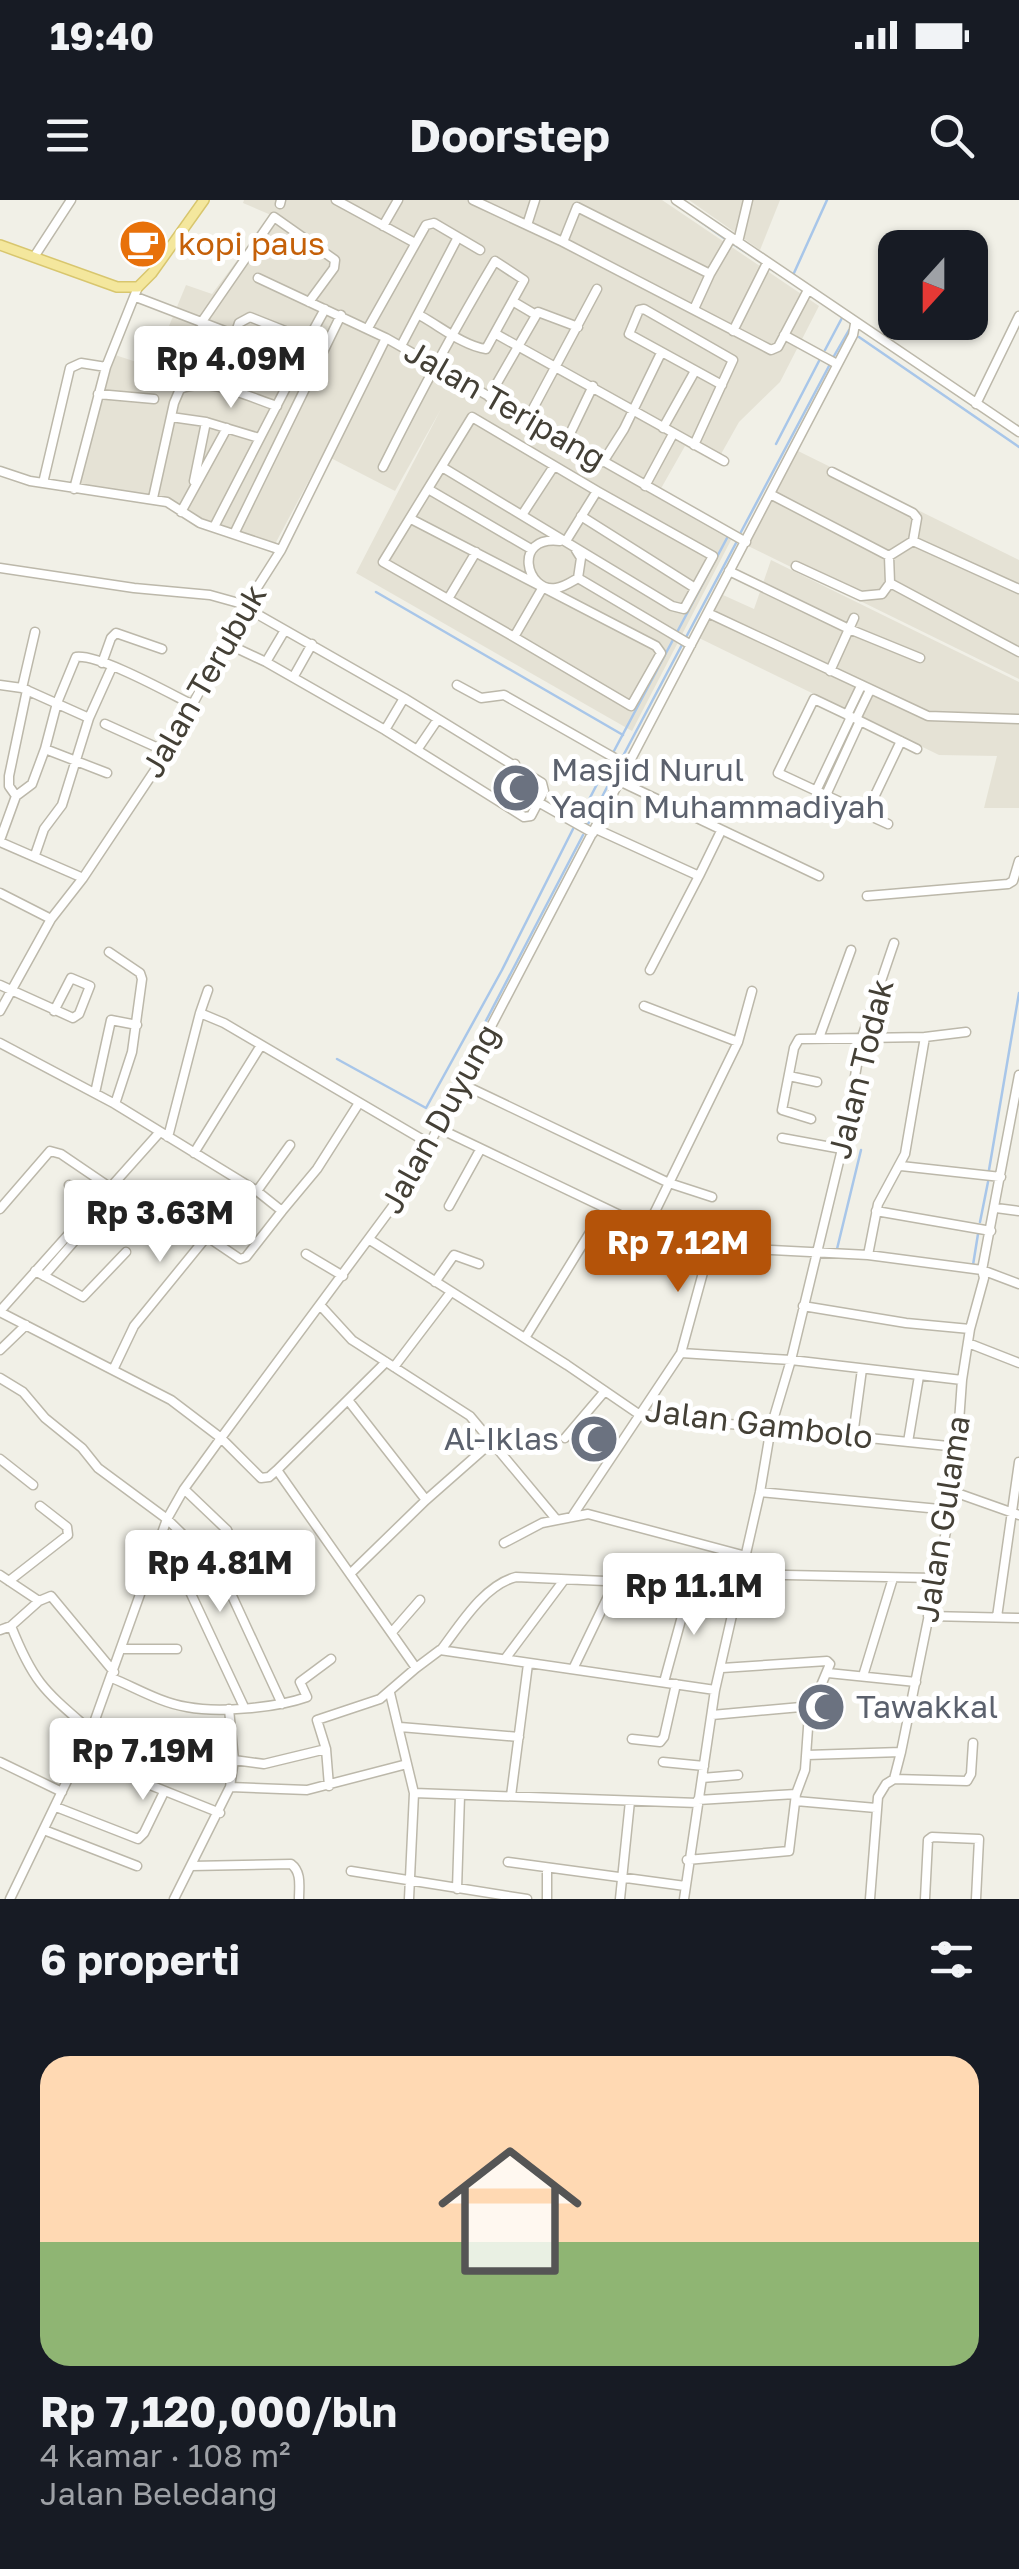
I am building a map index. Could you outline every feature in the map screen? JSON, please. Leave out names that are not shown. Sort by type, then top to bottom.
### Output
[{"type":"main road","points":[[0,245],[137,292],[204,200]]},
{"type":"street","points":[[34,257],[70,200]]},
{"type":"street","points":[[336,200],[350,204],[415,243]]},
{"type":"street","points":[[383,226],[398,200]]},
{"type":"street","points":[[473,200],[495,205],[772,350],[808,290]]},
{"type":"street","points":[[527,225],[535,200]]},
{"type":"street","points":[[676,200],[1019,432]]},
{"type":"street","points":[[694,309],[710,274],[735,240],[748,200]]},
{"type":"street","points":[[563,242],[578,204],[710,274]]},
{"type":"street","points":[[201,323],[274,217],[334,259],[334,268],[309,302]]},
{"type":"street","points":[[368,328],[425,226],[432,223],[480,250]]},
{"type":"street","points":[[401,346],[458,238]]},
{"type":"street","points":[[382,467],[434,365],[452,334],[495,260],[524,280],[488,348],[482,349],[452,334],[421,316]]},
{"type":"street","points":[[732,331],[767,264]]},
{"type":"street","name":"Jalan Teripang","points":[[258,278],[368,328],[746,542]]},
{"type":"street","points":[[528,418],[598,289]]},
{"type":"street","points":[[74,489],[106,367],[137,292],[235,335]]},
{"type":"street","points":[[514,302],[536,315]]},
{"type":"street","points":[[214,527],[324,309]]},
{"type":"street","points":[[694,445],[734,363],[733,358],[640,309],[628,333],[722,385]]},
{"type":"street","points":[[488,397],[542,310],[578,326]]},
{"type":"street","points":[[234,534],[341,315]]},
{"type":"street","points":[[976,404],[1019,316]]},
{"type":"street","points":[[216,386],[240,321],[247,317],[308,340]]},
{"type":"street","name":"Jalan Duyung","points":[[10,1899],[91,1731],[167,1519],[221,1438],[400,1199],[594,831],[683,640],[708,613],[855,324]]},
{"type":"street","points":[[496,334],[724,462]]},
{"type":"street","points":[[784,335],[837,364]]},
{"type":"street","name":"Jalan Terubuk","points":[[0,1011],[51,918],[83,878],[167,752],[281,550],[386,338]]},
{"type":"street","points":[[230,350],[293,374]]},
{"type":"street","points":[[604,462],[661,353]]},
{"type":"street","points":[[43,484],[70,368],[80,363],[106,367]]},
{"type":"street","points":[[663,428],[695,371]]},
{"type":"street","points":[[153,498],[180,389],[191,385],[216,386],[278,406]]},
{"type":"street","points":[[567,440],[593,386]]},
{"type":"street","points":[[98,394],[154,400]]},
{"type":"street","points":[[171,417],[206,422],[260,438]]},
{"type":"street","points":[[411,518],[656,646],[661,653],[631,706],[383,562],[472,417],[712,556],[684,609],[672,606],[442,466]]},
{"type":"street","points":[[192,490],[206,422]]},
{"type":"street","points":[[181,512],[227,428]]},
{"type":"street","points":[[645,486],[673,434]]},
{"type":"street","points":[[522,515],[554,466]]},
{"type":"street","points":[[0,471],[43,484],[153,498],[214,527],[281,550]]},
{"type":"street","points":[[832,472],[913,512],[917,518],[913,542]]},
{"type":"street","points":[[428,489],[531,549]]},
{"type":"street","points":[[566,542],[596,491]]},
{"type":"street","points":[[770,494],[889,556]]},
{"type":"street","points":[[581,516],[696,588]]},
{"type":"street","points":[[548,539],[566,542],[582,558],[578,578],[553,589],[543,587],[528,564],[531,549],[548,539]]},
{"type":"street","points":[[889,556],[913,542]]},
{"type":"street","points":[[913,542],[1019,589]]},
{"type":"street","points":[[448,599],[476,552]]},
{"type":"street","points":[[796,566],[861,596],[882,594],[890,583],[889,556]]},
{"type":"street","points":[[0,568],[210,595],[248,608],[515,764],[543,786],[530,817],[294,676],[234,646]]},
{"type":"street","points":[[730,571],[849,630],[920,658]]},
{"type":"street","points":[[578,578],[683,640]]},
{"type":"street","points":[[890,583],[1019,652]]},
{"type":"street","points":[[514,637],[543,587]]},
{"type":"street","points":[[708,613],[936,718],[1019,719]]},
{"type":"street","points":[[830,671],[854,618]]},
{"type":"street","points":[[266,662],[285,630]]},
{"type":"street","points":[[16,796],[9,786],[9,776],[35,632]]},
{"type":"street","points":[[102,662],[116,633],[162,649]]},
{"type":"street","points":[[294,676],[312,644]]},
{"type":"street","points":[[83,878],[0,841],[16,796],[32,784],[57,702],[76,657],[102,662],[191,704]]},
{"type":"street","points":[[35,856],[44,830],[59,811],[89,718],[112,667]]},
{"type":"street","points":[[0,685],[25,689],[89,718]]},
{"type":"street","points":[[457,685],[481,698],[504,695],[627,765]]},
{"type":"street","points":[[826,796],[866,688]]},
{"type":"street","points":[[385,730],[404,698]]},
{"type":"street","points":[[888,824],[778,773],[814,699],[917,750]]},
{"type":"street","points":[[816,790],[854,718]]},
{"type":"street","points":[[418,750],[438,719]]},
{"type":"street","points":[[105,724],[167,752]]},
{"type":"street","points":[[866,814],[902,742]]},
{"type":"street","points":[[45,748],[107,774]]},
{"type":"street","points":[[495,798],[515,764]]},
{"type":"street","points":[[618,781],[819,876]]},
{"type":"street","points":[[538,802],[699,876]]},
{"type":"street","points":[[650,970],[721,831]]},
{"type":"street","points":[[867,896],[1008,884],[1013,881],[1019,860]]},
{"type":"street","points":[[0,894],[51,918]]},
{"type":"street","name":"Jalan Todak","points":[[684,1899],[715,1690],[772,1427],[842,1149],[862,1037],[894,943]]},
{"type":"street","points":[[819,1038],[851,950]]},
{"type":"street","points":[[108,952],[140,974],[137,1025],[115,1104]]},
{"type":"street","points":[[0,985],[54,1011],[76,1018],[90,990],[88,984],[70,980],[54,1011]]},
{"type":"street","points":[[44,1276],[96,1203],[163,1135],[208,990]]},
{"type":"street","points":[[647,1228],[738,1042],[752,991]]},
{"type":"street","points":[[644,1006],[738,1042]]},
{"type":"street","points":[[200,1012],[430,1144]]},
{"type":"street","points":[[96,1092],[111,1020],[137,1025]]},
{"type":"street","points":[[811,1118],[783,1111],[797,1041],[966,1032]]},
{"type":"street","points":[[868,1256],[880,1198],[901,1166],[925,1037]]},
{"type":"street","points":[[0,1044],[96,1092],[282,1211]]},
{"type":"street","points":[[194,1153],[260,1046]]},
{"type":"street","name":"Jalan Gulama","points":[[870,1899],[876,1808],[882,1789],[894,1779],[901,1752],[954,1492],[962,1380],[1019,1075]]},
{"type":"street","points":[[789,1076],[818,1082]]},
{"type":"street","points":[[462,1084],[669,1183],[712,1197]]},
{"type":"street","points":[[206,1236],[240,1260],[246,1257],[317,1169],[359,1103]]},
{"type":"street","points":[[438,1128],[647,1228],[685,1242],[710,1247],[868,1256],[982,1270],[1019,1284]]},
{"type":"street","points":[[782,1138],[842,1149]]},
{"type":"street","points":[[113,1370],[134,1326],[206,1236],[290,1145]]},
{"type":"street","points":[[450,1206],[480,1150]]},
{"type":"street","points":[[0,1209],[50,1151],[67,1157],[111,1188]]},
{"type":"street","points":[[901,1166],[1002,1177]]},
{"type":"street","points":[[69,1185],[138,1229]]},
{"type":"street","points":[[525,1338],[605,1208]]},
{"type":"street","points":[[996,1208],[1019,1211]]},
{"type":"street","points":[[876,1211],[991,1231]]},
{"type":"street","points":[[84,1230],[35,1271],[0,1312],[170,1400],[221,1438],[261,1478],[277,1470],[390,1364],[451,1292]]},
{"type":"street","name":"Jalan Gambolo","points":[[370,1240],[640,1415],[958,1447]]},
{"type":"street","points":[[573,1515],[680,1353],[710,1247]]},
{"type":"street","points":[[35,1271],[83,1298],[126,1252]]},
{"type":"street","points":[[306,1254],[343,1276]]},
{"type":"street","points":[[435,1282],[454,1255],[479,1264]]},
{"type":"street","points":[[320,1305],[352,1340],[470,1416],[556,1519]]},
{"type":"street","points":[[803,1306],[970,1329]]},
{"type":"street","points":[[0,1350],[26,1325]]},
{"type":"street","points":[[968,1343],[1019,1363]]},
{"type":"street","points":[[680,1353],[791,1360],[962,1380]]},
{"type":"street","points":[[853,1436],[862,1369]]},
{"type":"street","points":[[908,1442],[920,1376]]},
{"type":"street","points":[[0,1378],[28,1397],[104,1474],[167,1519],[221,1572],[282,1704]]},
{"type":"street","points":[[565,1438],[604,1390]]},
{"type":"street","points":[[348,1400],[426,1500]]},
{"type":"street","points":[[352,1572],[493,1441]]},
{"type":"street","points":[[0,1459],[33,1485]]},
{"type":"street","points":[[997,1617],[1015,1514],[1019,1462]]},
{"type":"street","points":[[277,1470],[416,1668]]},
{"type":"street","points":[[184,1490],[227,1530],[248,1577]]},
{"type":"street","points":[[760,1492],[950,1510]]},
{"type":"street","points":[[954,1492],[1015,1514]]},
{"type":"street","points":[[9,1580],[68,1535],[67,1527],[40,1506]]},
{"type":"street","points":[[504,1543],[534,1526],[573,1515],[595,1514],[746,1556]]},
{"type":"street","points":[[204,1554],[186,1574],[185,1582],[244,1706]]},
{"type":"street","points":[[0,1574],[40,1601]]},
{"type":"street","points":[[742,1574],[934,1578]]},
{"type":"street","points":[[329,1786],[326,1749],[317,1720],[390,1693],[440,1650],[473,1609],[507,1579],[526,1576],[739,1587]]},
{"type":"street","points":[[863,1676],[893,1578]]},
{"type":"street","points":[[505,1658],[564,1580]]},
{"type":"street","points":[[573,1669],[616,1580]]},
{"type":"street","points":[[664,1682],[690,1586]]},
{"type":"street","points":[[0,1630],[11,1626],[46,1596],[54,1598],[113,1675],[176,1704],[228,1709],[282,1704],[306,1697],[300,1682],[331,1659]]},
{"type":"street","points":[[392,1631],[420,1600]]},
{"type":"street","points":[[928,1616],[1019,1618]]},
{"type":"street","points":[[11,1626],[38,1684],[91,1731]]},
{"type":"street","points":[[122,1649],[177,1649]]},
{"type":"street","points":[[440,1650],[715,1690]]},
{"type":"street","points":[[688,1860],[789,1851],[807,1755],[809,1714],[830,1664],[827,1661],[722,1668]]},
{"type":"street","points":[[511,1796],[528,1664]]},
{"type":"street","points":[[828,1673],[916,1682]]},
{"type":"street","points":[[632,1739],[660,1742],[664,1737],[676,1684]]},
{"type":"street","points":[[390,1693],[414,1793],[409,1899]]},
{"type":"street","points":[[712,1714],[812,1706]]},
{"type":"street","points":[[174,1899],[230,1787],[234,1760],[228,1709]]},
{"type":"street","points":[[400,1727],[519,1737]]},
{"type":"street","points":[[184,1730],[231,1730]]},
{"type":"street","points":[[894,1779],[967,1781],[972,1774],[973,1742]]},
{"type":"street","points":[[234,1760],[264,1764],[326,1749]]},
{"type":"street","points":[[807,1755],[901,1752]]},
{"type":"street","points":[[80,1757],[220,1813]]},
{"type":"street","points":[[0,1762],[62,1792]]},
{"type":"street","points":[[662,1762],[704,1766]]},
{"type":"street","points":[[230,1787],[306,1790],[407,1764]]},
{"type":"street","points":[[702,1778],[738,1774]]},
{"type":"street","points":[[56,1807],[138,1839],[164,1792]]},
{"type":"street","points":[[414,1793],[630,1801],[796,1798],[876,1808]]},
{"type":"street","points":[[457,1889],[460,1795]]},
{"type":"street","points":[[620,1899],[630,1801]]},
{"type":"street","points":[[44,1830],[137,1866]]},
{"type":"street","points":[[925,1899],[928,1840],[932,1837],[979,1839],[976,1899]]},
{"type":"street","points":[[508,1862],[685,1886]]},
{"type":"street","points":[[192,1866],[291,1864],[299,1877],[299,1899]]},
{"type":"street","points":[[547,1868],[548,1899]]},
{"type":"street","points":[[350,1871],[527,1899]]},
{"type":"shaded area","points":[[662,200],[819,306],[780,382],[739,422],[716,463],[685,446],[659,492],[457,378],[454,382],[731,540],[632,731],[356,573],[441,409],[395,491],[323,454],[274,546],[187,515],[177,503],[77,485],[115,355],[152,367],[186,285],[212,294],[271,215],[243,203]]},
{"type":"shaded area","points":[[689,200],[780,200],[760,250]]},
{"type":"shaded area","points":[[794,449],[1019,560],[1019,679],[746,545]]},
{"type":"shaded area","points":[[771,560],[1019,682],[1019,808],[984,808],[997,756],[939,755],[699,638],[723,595],[754,609]]},
{"type":"waterway","points":[[794,273],[827,200]]},
{"type":"waterway","points":[[697,219],[724,238]]},
{"type":"waterway","points":[[733,244],[761,262]]},
{"type":"waterway","points":[[771,269],[780,275]]},
{"type":"waterway","points":[[825,350],[843,316]]},
{"type":"waterway","points":[[834,356],[849,330]]},
{"type":"waterway","points":[[859,337],[1019,447]]},
{"type":"waterway","points":[[776,444],[819,361]]},
{"type":"waterway","points":[[741,532],[829,366]]},
{"type":"waterway","points":[[614,751],[727,538]]},
{"type":"waterway","points":[[623,756],[736,543]]},
{"type":"waterway","points":[[376,592],[623,735]]},
{"type":"waterway","points":[[579,819],[609,761]]},
{"type":"waterway","points":[[588,824],[618,766]]},
{"type":"waterway","points":[[337,1059],[426,1108],[573,829]]},
{"type":"waterway","points":[[431,1126],[583,835]]},
{"type":"waterway","points":[[989,1170],[1019,993]]},
{"type":"waterway","points":[[837,1249],[861,1150]]},
{"type":"waterway","points":[[980,1222],[988,1182]]},
{"type":"waterway","points":[[973,1265],[978,1234]]},
{"type":"place","name":"kopi paus","points":[[143,244]]},
{"type":"place","name":"Masjid Nurul Yaqin Muhammadiyah","points":[[516,788]]},
{"type":"place","name":"Al-Iklas","points":[[594,1439]]},
{"type":"place","name":"Tawakkal","points":[[821,1707]]}]
